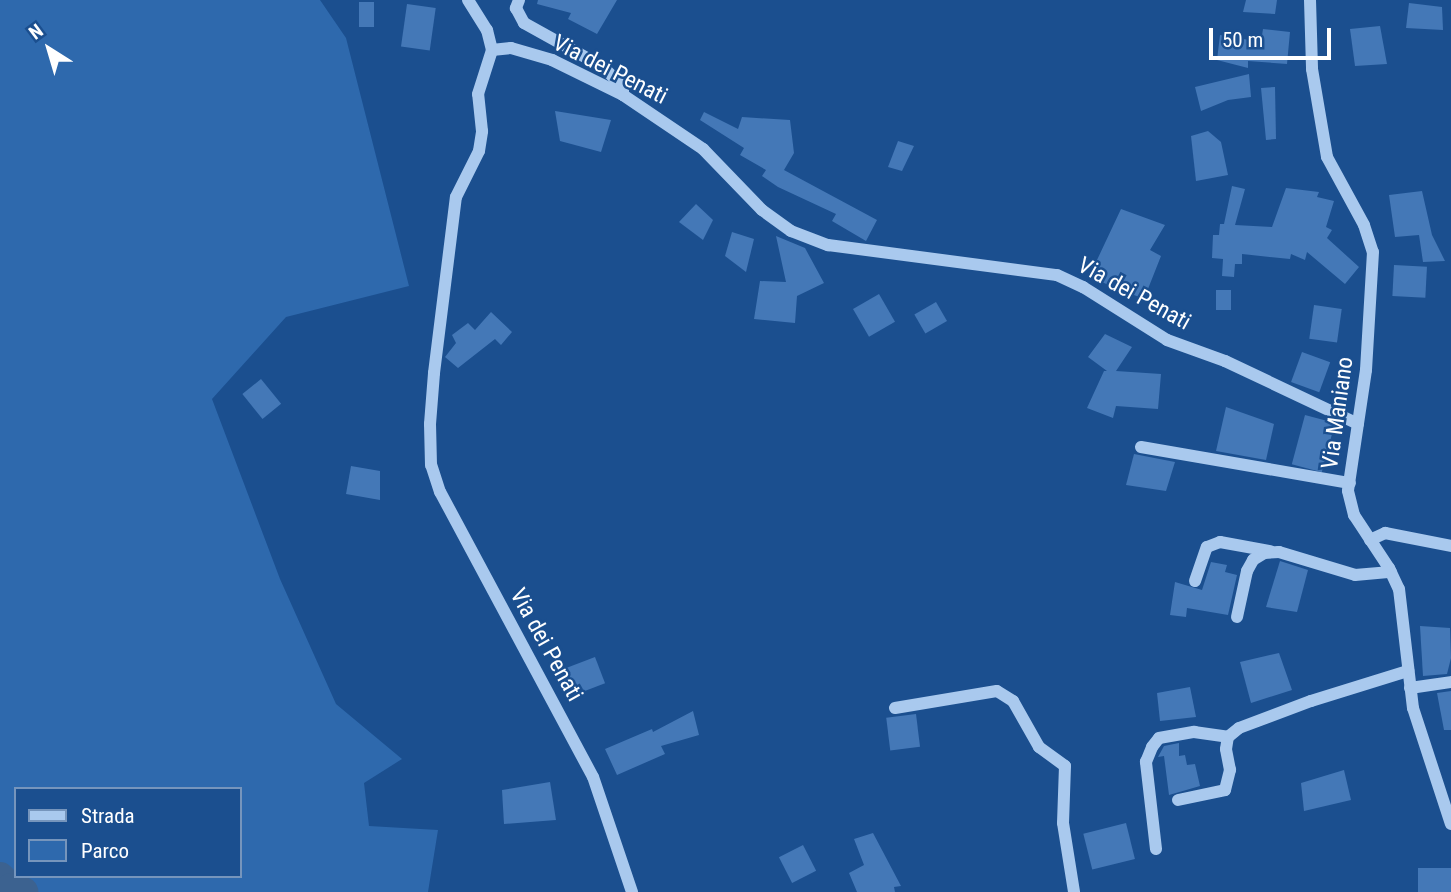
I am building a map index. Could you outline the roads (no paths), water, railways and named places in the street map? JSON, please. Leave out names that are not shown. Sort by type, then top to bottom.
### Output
[{"type":"street","points":[[468,0],[487,30],[492,50]]},
{"type":"street","points":[[519,0],[516,8],[524,23],[603,67],[623,87],[623,95]]},
{"type":"street","name":"Via Maniano","points":[[1310,0],[1312,68],[1327,157],[1364,225],[1373,252],[1366,370],[1350,483],[1354,515],[1399,589],[1413,708],[1451,824]]},
{"type":"street","name":"Via dei Penati","points":[[632,892],[593,777],[440,492],[431,465],[430,424],[434,373],[456,197],[479,151],[482,131],[478,94],[492,50],[511,48],[552,60],[623,95],[703,149],[762,210],[791,231],[828,245],[1057,275],[1094,293],[1167,340],[1225,361],[1359,424]]},
{"type":"street","points":[[1142,447],[1350,483]]},
{"type":"street","points":[[1370,541],[1385,533],[1451,546]]},
{"type":"street","points":[[1195,581],[1207,547],[1220,542],[1279,552],[1355,575],[1391,572]]},
{"type":"street","points":[[1237,617],[1247,571],[1253,560],[1264,553],[1279,552]]},
{"type":"street","points":[[1178,800],[1226,790],[1230,770],[1226,749],[1228,737],[1239,728],[1287,709],[1408,671]]},
{"type":"street","points":[[1410,688],[1451,682]]},
{"type":"street","points":[[895,708],[997,691],[1013,701],[1039,747],[1065,766],[1063,823],[1074,892]]},
{"type":"street","points":[[1156,849],[1146,762],[1152,747],[1159,738],[1194,732],[1228,737]]},
{"type":"waterway","points":[[0,877],[11,888],[23,892]]}]
